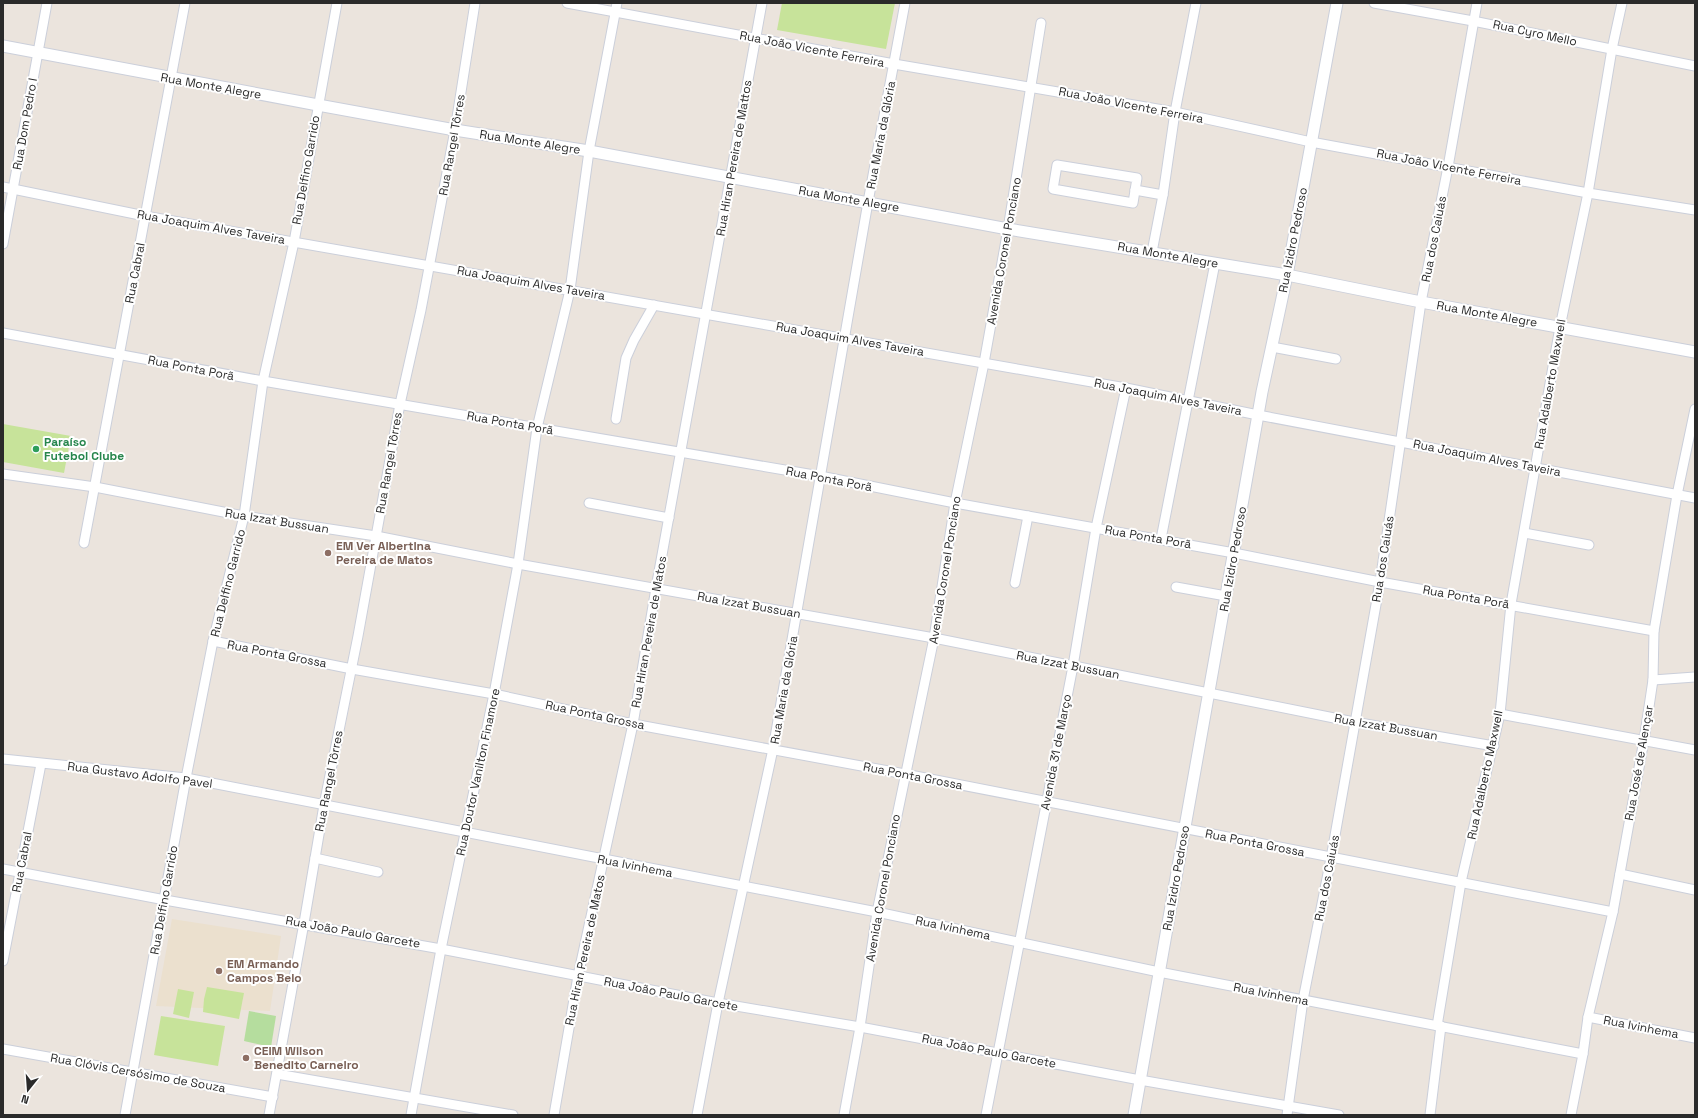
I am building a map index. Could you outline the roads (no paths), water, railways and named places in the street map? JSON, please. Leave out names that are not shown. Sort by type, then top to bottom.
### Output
[{"type":"street","name":"Rua Dom Pedro I","points":[[3,244],[47,3]]},
{"type":"street","name":"Rua Cabral","points":[[84,543],[185,3]]},
{"type":"street","name":"Rua Delfino Garrido","points":[[125,1115],[186,778],[213,641],[244,516],[263,381],[294,242],[337,3]]},
{"type":"street","name":"Rua Rangel Tôrres","points":[[269,1115],[324,805],[352,668],[400,404],[421,310],[455,130],[475,3]]},
{"type":"street","name":"Rua João Vicente Ferreira","points":[[567,3],[616,8],[755,38],[894,64],[1175,112],[1311,142],[1588,193],[1695,210]]},
{"type":"street","name":"Rua Hiran Pereira de Mattos","points":[[706,314],[762,3]]},
{"type":"street","name":"Rua Maria da Glória","points":[[697,1115],[718,1003],[773,749],[868,202],[905,3]]},
{"type":"street","points":[[1152,252],[1163,195],[1175,112],[1196,3]]},
{"type":"street","name":"Rua Izidro Pedroso","points":[[1134,1115],[1258,415],[1287,275],[1337,3]]},
{"type":"street","name":"Rua Cyro Mello","points":[[1374,3],[1473,21],[1695,66]]},
{"type":"street","name":"Rua dos Caiuás","points":[[1288,1110],[1304,1000],[1380,582],[1421,302],[1448,167],[1477,3]]},
{"type":"street","name":"Rua Adalberto Maxwell","points":[[1430,1115],[1439,1026],[1461,882],[1494,746],[1500,714],[1511,604],[1560,327],[1588,193],[1612,49],[1622,3]]},
{"type":"street","name":"Rua Doutor Vanilton Finamore","points":[[411,1115],[441,949],[494,694],[518,564],[537,428],[570,290],[589,151],[616,8]]},
{"type":"street","name":"Avenida Coronel Ponciano","points":[[844,1115],[860,1027],[877,912],[934,638],[955,503],[984,363],[1008,229],[1041,23]]},
{"type":"street","name":"Rua Monte Alegre","points":[[3,46],[455,130],[589,151],[1008,229],[1287,275],[1421,302],[1695,352]]},
{"type":"street","points":[[1057,165],[1138,178],[1135,190],[1133,203],[1053,189],[1057,165]]},
{"type":"street","name":"Rua Joaquim Alves Taveira","points":[[3,187],[145,216],[1126,388],[1258,415],[1695,498]]},
{"type":"street","points":[[1135,190],[1163,195]]},
{"type":"street","points":[[1161,539],[1215,263]]},
{"type":"street","points":[[616,419],[626,358],[634,340],[654,305]]},
{"type":"street","name":"Rua Hiran Pereira de Matos","points":[[554,1115],[578,976],[634,724],[656,588],[706,314]]},
{"type":"street","name":"Rua Ponta Porã","points":[[3,333],[263,381],[821,476],[955,503],[1234,552],[1380,582],[1511,604],[1654,631]]},
{"type":"street","points":[[1272,347],[1336,359]]},
{"type":"street","name":"Avenida 31 de Março","points":[[986,1115],[1073,666],[1096,528],[1126,388]]},
{"type":"street","name":"Rua José de Alençar","points":[[1571,1115],[1583,1054],[1588,1017],[1613,912],[1644,740],[1653,680],[1654,631],[1677,495],[1695,409]]},
{"type":"street","name":"Rua Izzat Bussuan","points":[[3,474],[95,487],[244,516],[376,536],[518,564],[934,638],[1354,722],[1494,746]]},
{"type":"street","points":[[589,504],[669,518]]},
{"type":"street","points":[[1015,583],[1028,516]]},
{"type":"street","points":[[1524,534],[1589,545]]},
{"type":"street","points":[[1176,586],[1226,596]]},
{"type":"street","name":"Rua Ponta Grossa","points":[[213,641],[494,694],[634,724],[905,774],[1613,912]]},
{"type":"street","points":[[1653,680],[1695,677]]},
{"type":"street","points":[[1500,714],[1695,750]]},
{"type":"street","name":"Rua Gustavo Adolfo Pavel","points":[[3,759],[186,778],[324,805]]},
{"type":"street","name":"Rua Cabral","points":[[3,961],[41,764]]},
{"type":"street","name":"Rua Ivinhema","points":[[324,805],[877,912],[1159,972],[1583,1054]]},
{"type":"street","points":[[314,858],[378,872]]},
{"type":"street","name":"Rua João Paulo Garcete","points":[[3,869],[165,900],[304,923],[718,1003],[860,1027],[1140,1080],[1288,1110],[1339,1115]]},
{"type":"street","points":[[1620,874],[1695,890]]},
{"type":"street","name":"Rua Ivinhema","points":[[1588,1017],[1695,1038]]},
{"type":"street","name":"Rua Clóvis Cersósimo de Souza","points":[[3,1049],[273,1097]]},
{"type":"street","points":[[277,1074],[513,1115]]},
{"type":"place","name":"Paraíso Futebol Clube","points":[[36,449]]},
{"type":"place","name":"EM Ver Albertina Pereira de Matos","points":[[328,553]]},
{"type":"place","name":"EM Armando Campos Belo","points":[[219,971]]},
{"type":"place","name":"CEIM Wilson Benedito Carneiro","points":[[246,1058]]}]
